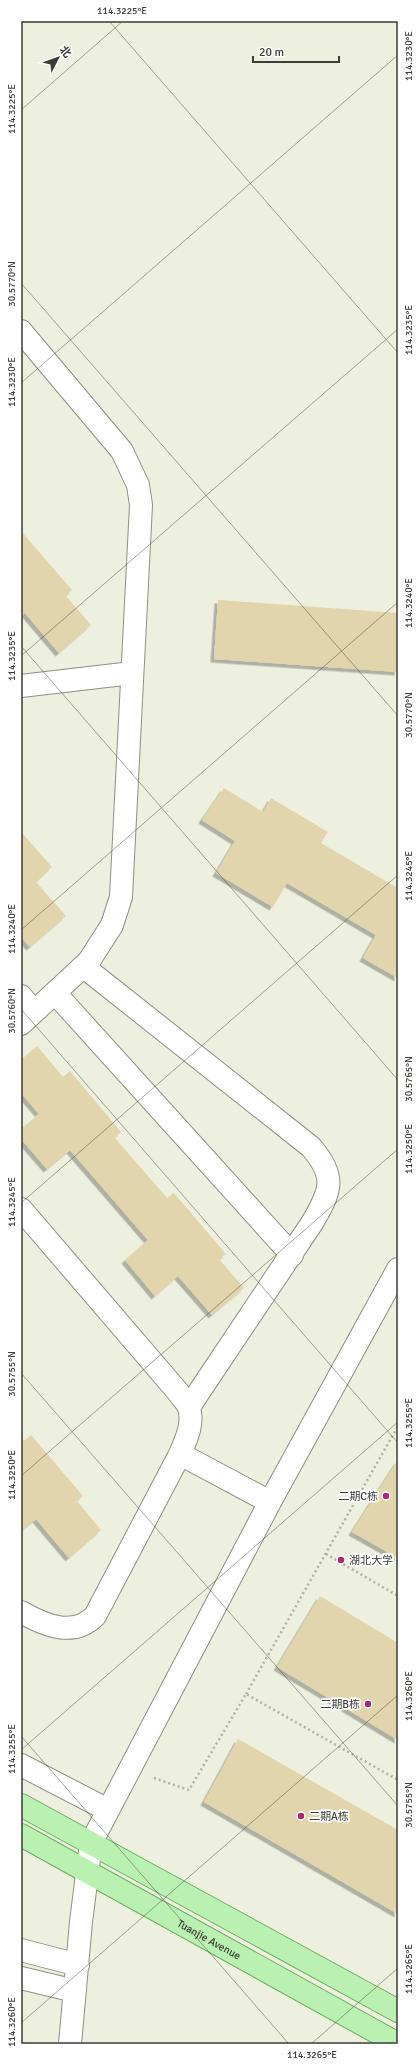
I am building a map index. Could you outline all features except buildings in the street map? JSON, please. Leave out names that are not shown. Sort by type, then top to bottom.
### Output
[{"type":"main road","points":[[21,1805],[398,2011]]},
{"type":"main road","name":"Tuanjie Avenue","points":[[21,1835],[398,2044]]},
{"type":"street","points":[[21,331],[122,451],[138,485],[141,505],[121,897],[112,925],[104,941],[84,967],[55,992],[25,1011]]},
{"type":"street","points":[[21,686],[132,673]]},
{"type":"street","points":[[21,1612],[55,1627],[68,1628],[88,1623],[100,1608],[180,1454],[189,1429],[189,1407],[292,1255],[323,1205],[329,1178],[322,1159],[311,1147],[84,967]]},
{"type":"street","points":[[55,992],[292,1255]]},
{"type":"street","points":[[21,1209],[189,1407]]},
{"type":"street","points":[[70,2044],[91,1843],[270,1502],[398,1268]]},
{"type":"street","points":[[180,1454],[270,1502]]},
{"type":"street","points":[[21,1766],[108,1810]]},
{"type":"street","points":[[21,1950],[78,1965]]},
{"type":"street","points":[[21,1978],[75,1991]]},
{"type":"path","points":[[130,1768],[189,1790],[246,1694],[398,1426]]},
{"type":"path","points":[[326,1554],[398,1596]]},
{"type":"path","points":[[246,1694],[398,1780]]},
{"type":"place","name":"二期C栋","points":[[386,1496]]},
{"type":"place","name":"湖北大学","points":[[341,1560]]},
{"type":"place","name":"二期B栋","points":[[368,1704]]},
{"type":"place","name":"二期A栋","points":[[301,1816]]}]
